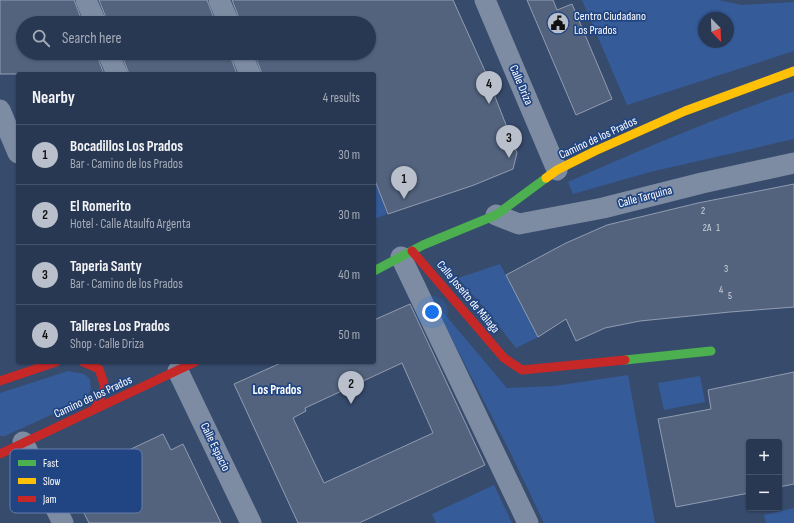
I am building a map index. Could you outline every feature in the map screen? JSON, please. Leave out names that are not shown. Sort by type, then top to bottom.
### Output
[{"type":"main road","name":"Camino de los Prados","points":[[376,270],[398,255],[496,215],[557,170],[594,151],[685,111],[794,71]]},
{"type":"main road","name":"Camino de los Prados","points":[[398,255],[423,245]]},
{"type":"main road","name":"Calle Joseíto de Málaga","points":[[398,255],[504,358],[522,370],[711,351]]},
{"type":"main road","points":[[0,381],[50,364]]},
{"type":"main road","points":[[87,364],[98,369],[105,387],[95,409]]},
{"type":"main road","name":"Camino de los Prados","points":[[0,454],[187,366]]},
{"type":"street","points":[[86,0],[93,16]]},
{"type":"street","points":[[219,0],[226,16]]},
{"type":"street","name":"Calle Driza","points":[[485,0],[557,170]]},
{"type":"street","points":[[111,60],[116,72]]},
{"type":"street","points":[[244,60],[249,72]]},
{"type":"street","points":[[0,110],[16,148]]},
{"type":"street","name":"Calle Tarquina","points":[[496,215],[519,224],[603,208],[702,182],[794,163]]},
{"type":"street","points":[[398,255],[528,523]]},
{"type":"street","name":"Calle Espacio","points":[[187,366],[252,523]]},
{"type":"street","points":[[23,442],[26,449]]},
{"type":"street","points":[[58,513],[63,523]]},
{"type":"shaded area","points":[[582,0],[718,0],[742,5],[794,2],[794,51],[627,105]]},
{"type":"shaded area","points":[[794,91],[794,139],[650,172],[573,194],[568,182],[680,134]]},
{"type":"shaded area","points":[[376,184],[387,214],[376,218]]},
{"type":"shaded area","points":[[500,264],[538,337],[516,348],[487,311],[458,278]]},
{"type":"shaded area","points":[[431,298],[507,388],[554,386],[628,375],[655,523],[544,523],[512,456]]},
{"type":"shaded area","points":[[68,371],[84,374],[90,379],[91,389],[86,399],[5,436],[0,436],[0,393]]},
{"type":"shaded area","points":[[700,376],[705,402],[664,410],[658,383]]},
{"type":"shaded area","points":[[494,485],[512,523],[436,523],[432,514]]},
{"type":"shaded area","points":[[794,508],[794,523],[766,523],[764,515]]},
{"type":"building","points":[[0,0],[74,0],[80,16],[16,16],[16,60],[99,60],[103,72],[16,72],[16,74],[0,74]]},
{"type":"building","points":[[99,0],[207,0],[213,16],[105,16]]},
{"type":"building","points":[[232,0],[453,0],[485,71],[517,153],[513,169],[474,185],[388,214],[376,183],[376,72],[261,72],[257,60],[376,60],[376,16],[238,16]]},
{"type":"building","points":[[527,0],[553,0],[557,10],[572,4],[612,99],[576,115]]},
{"type":"building","points":[[124,60],[232,60],[236,72],[128,72]]},
{"type":"building","points":[[794,184],[794,307],[640,321],[605,328],[576,341],[566,319],[538,337],[506,275],[566,243],[607,225],[698,203]]},
{"type":"building","points":[[410,304],[485,465],[359,523],[298,523],[234,384],[279,364],[376,364],[376,319]],"holes":[[[402,363],[433,433],[324,483],[293,418],[306,411],[305,408]]]},
{"type":"building","points":[[794,372],[794,484],[782,486],[782,439],[746,439],[746,494],[676,507],[658,419],[711,409],[708,390]]},
{"type":"building","points":[[163,434],[171,450],[183,444],[221,523],[89,523],[84,513],[142,513],[142,449],[131,449]]},
{"type":"traffic: fast","points":[[376,270],[423,245],[496,215],[546,178]]},
{"type":"traffic: fast","points":[[625,360],[711,351]]},
{"type":"traffic: slow","points":[[546,178],[557,170],[595,151],[685,111],[794,71]]},
{"type":"traffic: jam","points":[[412,251],[504,358],[522,370],[625,360]]},
{"type":"traffic: jam","points":[[0,381],[50,364]]},
{"type":"traffic: jam","points":[[88,364],[99,369],[105,387],[95,409]]},
{"type":"traffic: jam","points":[[11,449],[191,364]]},
{"type":"traffic: jam","points":[[0,454],[10,449]]},
{"type":"place","name":"Centro Ciudadano Los Prados","points":[[558,23]]},
{"type":"place","name":"Talleres Los Prados","points":[[489,104]]},
{"type":"place","name":"Taperia Santy","points":[[509,158]]},
{"type":"place","name":"Bocadillos Los Prados","points":[[404,199]]},
{"type":"place","name":"El Romerito","points":[[351,404]]},
{"type":"district","name":"Los Prados","points":[[277,390]]}]
